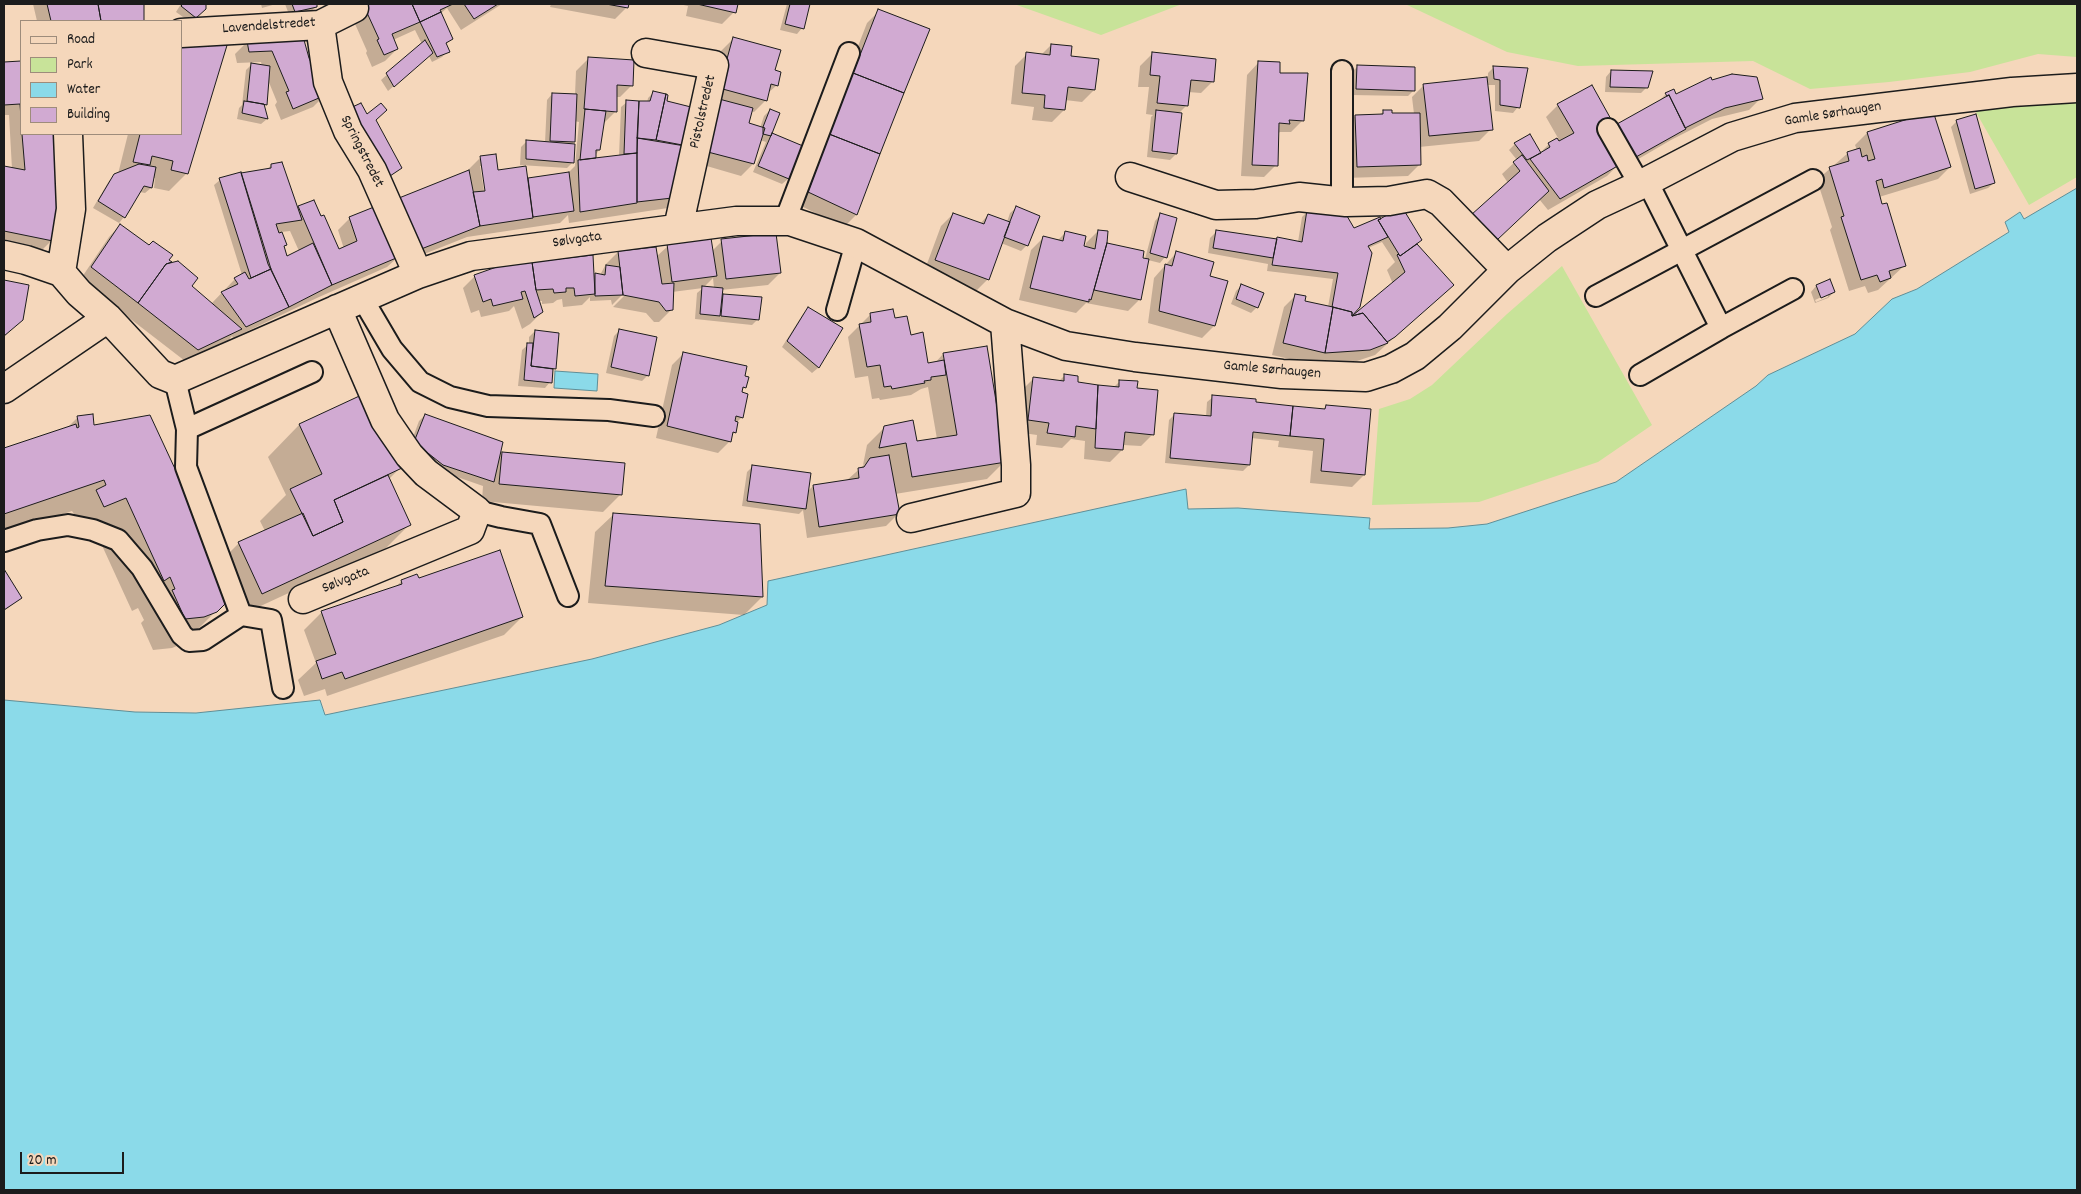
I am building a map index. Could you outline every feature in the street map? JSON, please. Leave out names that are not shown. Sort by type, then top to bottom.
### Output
[{"type":"street","name":"Lavendelstredet","points":[[182,33],[320,25],[354,8]]},
{"type":"street","name":"Springstredet","points":[[320,25],[328,82],[348,131],[372,170],[418,274]]},
{"type":"street","name":"Pistolstredet","points":[[646,53],[714,65],[678,228]]},
{"type":"street","name":"Gamle Sørhaugen","points":[[825,232],[856,243],[1005,323],[1066,346],[1135,358],[1282,374],[1366,377],[1391,368],[1415,356],[1450,327],[1507,270],[1547,238],[1597,205],[1644,183],[1732,136],[1795,118],[2012,92],[2077,88]]},
{"type":"street","points":[[61,272],[71,210],[68,135]]},
{"type":"street","points":[[1130,177],[1216,205],[1256,204],[1299,197],[1342,201],[1389,200],[1427,194],[1441,202],[1507,270]]},
{"type":"street","name":"Sølvgata","points":[[168,377],[418,274],[471,256],[736,221],[785,221],[825,232]]},
{"type":"street","points":[[4,255],[61,272],[79,293],[108,318],[168,377]]},
{"type":"street","points":[[337,308],[385,420],[409,455],[433,478],[477,510]]},
{"type":"street","points":[[4,389],[108,318]]},
{"type":"street","points":[[911,518],[1016,493],[1016,464],[1005,323]]},
{"type":"street","name":"Sølvgata","points":[[303,599],[470,530],[477,510]]},
{"type":"lane","points":[[785,221],[849,53]]},
{"type":"lane","points":[[1342,71],[1342,201]]},
{"type":"lane","points":[[1608,129],[1644,183],[1682,249],[1721,328]]},
{"type":"lane","points":[[1596,296],[1813,180]]},
{"type":"lane","points":[[837,310],[856,243]]},
{"type":"lane","points":[[1640,375],[1793,289]]},
{"type":"lane","points":[[362,298],[392,349],[420,382],[450,397],[488,406],[609,410],[654,416]]},
{"type":"lane","points":[[187,429],[312,372]]},
{"type":"lane","points":[[168,377],[187,429],[186,467],[241,615]]},
{"type":"lane","points":[[477,510],[501,517],[540,524],[568,596]]},
{"type":"lane","points":[[4,541],[37,530],[68,525],[93,530],[118,540],[142,568],[182,635],[189,641],[203,640],[241,615],[271,620],[283,688]]},
{"type":"green space","points":[[1014,4],[1182,4],[1101,35]]},
{"type":"green space","points":[[1405,4],[2077,4],[2077,57],[2038,54],[1970,72],[1810,89],[1753,61],[1578,66],[1507,52]]},
{"type":"green space","points":[[2077,103],[2077,177],[2029,205],[1973,107]]},
{"type":"green space","points":[[1562,266],[1652,425],[1598,462],[1479,502],[1372,505],[1379,409],[1410,399],[1432,385],[1507,314]]},
{"type":"water","points":[[2077,188],[2077,1190],[4,1190],[4,700],[135,712],[196,713],[320,700],[325,715],[592,659],[719,625],[767,605],[768,581],[1186,489],[1188,509],[1238,508],[1370,518],[1369,529],[1448,528],[1487,524],[1616,482],[1756,386],[1768,375],[1855,334],[1892,299],[1917,289],[2009,232],[2005,222],[2020,212],[2024,219]]},
{"type":"water","points":[[555,371],[598,374],[597,391],[554,388]]},
{"type":"building","points":[[47,4],[98,4],[101,20],[51,20]]},
{"type":"building","points":[[98,4],[144,4],[144,20],[101,20]]},
{"type":"building","points":[[183,4],[206,4],[206,9],[196,18],[181,6]]},
{"type":"building","points":[[292,4],[317,4],[317,7],[295,12]]},
{"type":"building","points":[[363,4],[412,4],[420,22],[392,34],[398,49],[384,55]]},
{"type":"building","points":[[412,4],[453,4],[420,22]]},
{"type":"building","points":[[464,4],[498,4],[474,19]]},
{"type":"building","points":[[606,4],[629,4],[628,8]]},
{"type":"building","points":[[697,4],[738,4],[736,13]]},
{"type":"building","points":[[790,4],[810,4],[804,29],[785,24]]},
{"type":"building","points":[[878,9],[930,29],[904,93],[853,73]]},
{"type":"building","points":[[441,12],[453,39],[446,43],[450,52],[437,57],[420,22]]},
{"type":"building","points":[[287,34],[304,40],[309,58],[326,95],[293,109],[286,92],[289,91],[272,51],[249,52],[247,41]]},
{"type":"building","points":[[733,37],[781,50],[775,70],[781,72],[778,86],[771,84],[767,101],[719,88]]},
{"type":"building","points":[[182,39],[228,42],[188,174],[171,170],[173,161],[152,156],[150,165],[133,162],[140,135],[182,135]]},
{"type":"building","points":[[425,40],[433,53],[394,87],[386,73]]},
{"type":"building","points":[[1051,44],[1072,46],[1071,56],[1099,59],[1095,90],[1068,87],[1065,110],[1044,108],[1045,95],[1022,93],[1026,52],[1050,55]]},
{"type":"building","points":[[1152,52],[1216,59],[1214,82],[1191,80],[1188,106],[1157,103],[1160,76],[1150,75]]},
{"type":"building","points":[[588,57],[634,60],[633,86],[617,85],[617,112],[584,109]]},
{"type":"building","points":[[20,61],[20,104],[4,105],[4,62]]},
{"type":"building","points":[[1258,61],[1280,62],[1280,73],[1308,73],[1304,121],[1289,120],[1290,124],[1279,123],[1278,166],[1252,165]]},
{"type":"building","points":[[251,63],[270,66],[267,105],[247,101]]},
{"type":"building","points":[[1357,65],[1415,67],[1415,91],[1356,89]]},
{"type":"building","points":[[1493,66],[1528,68],[1520,108],[1500,105],[1500,80],[1494,79]]},
{"type":"building","points":[[1611,70],[1653,71],[1648,88],[1610,87]]},
{"type":"building","points":[[853,73],[904,93],[880,154],[829,134]]},
{"type":"building","points":[[1732,74],[1757,77],[1763,99],[1725,108],[1685,128],[1669,95],[1667,96],[1665,93],[1674,89],[1676,94],[1711,77],[1712,80]]},
{"type":"building","points":[[1487,77],[1493,130],[1429,136],[1423,84]]},
{"type":"building","points":[[1592,85],[1612,121],[1621,164],[1560,199],[1530,159],[1550,147],[1548,143],[1557,138],[1559,141],[1574,133],[1557,104]]},
{"type":"building","points":[[653,91],[666,94],[656,140],[637,138],[639,101],[650,101]]},
{"type":"building","points":[[552,93],[577,94],[575,142],[550,141]]},
{"type":"building","points":[[666,94],[668,95],[667,101],[703,110],[693,147],[656,140]]},
{"type":"building","points":[[1669,95],[1686,129],[1636,157],[1617,124]]},
{"type":"building","points":[[719,99],[753,108],[749,123],[765,128],[754,164],[704,151]]},
{"type":"building","points":[[626,100],[639,101],[637,153],[624,154]]},
{"type":"building","points":[[244,101],[264,104],[268,119],[242,113]]},
{"type":"building","points":[[361,103],[367,114],[381,103],[387,110],[376,120],[402,168],[390,176],[383,173],[346,110]]},
{"type":"building","points":[[585,109],[606,111],[600,150],[596,150],[596,158],[580,160]]},
{"type":"building","points":[[770,109],[780,113],[771,136],[763,134],[763,127]]},
{"type":"building","points":[[1156,110],[1182,113],[1177,154],[1152,151]]},
{"type":"building","points":[[1383,110],[1392,110],[1392,113],[1420,113],[1421,165],[1357,167],[1355,115],[1383,114]]},
{"type":"building","points":[[1933,111],[1951,167],[1884,188],[1882,179],[1876,181],[1882,204],[1887,203],[1906,266],[1889,271],[1891,278],[1880,282],[1877,275],[1861,280],[1841,217],[1844,216],[1829,167],[1849,161],[1847,152],[1860,148],[1862,157],[1867,155],[1868,161],[1875,159],[1867,132]]},
{"type":"building","points":[[1976,114],[1995,183],[1975,189],[1956,120]]},
{"type":"building","points":[[772,133],[803,146],[789,179],[758,166]]},
{"type":"building","points":[[829,134],[880,154],[857,215],[808,192]]},
{"type":"building","points":[[1530,134],[1541,153],[1527,160],[1514,143]]},
{"type":"building","points":[[22,135],[59,135],[61,177],[53,241],[4,231],[4,166],[25,170]]},
{"type":"building","points":[[637,138],[691,147],[681,197],[637,202]]},
{"type":"building","points":[[526,140],[575,144],[574,163],[526,159]]},
{"type":"building","points":[[637,153],[637,203],[580,212],[578,160]]},
{"type":"building","points":[[496,154],[498,170],[526,166],[533,218],[480,226],[473,192],[485,191],[480,156]]},
{"type":"building","points":[[1522,155],[1549,191],[1497,240],[1471,215],[1520,171],[1513,162]]},
{"type":"building","points":[[282,162],[302,220],[276,224],[279,233],[282,232],[287,245],[284,246],[287,256],[313,243],[332,285],[289,307],[268,264],[241,173],[271,168],[271,164]]},
{"type":"building","points":[[139,164],[156,167],[152,188],[144,186],[125,218],[98,201],[114,174]]},
{"type":"building","points":[[469,170],[480,226],[411,253],[394,200]]},
{"type":"building","points":[[241,172],[271,269],[251,278],[219,178]]},
{"type":"building","points":[[569,172],[574,211],[533,217],[528,178]]},
{"type":"building","points":[[314,200],[321,216],[324,215],[339,249],[357,241],[349,217],[384,203],[401,256],[332,285],[298,206]]},
{"type":"building","points":[[1016,206],[1040,216],[1028,246],[1004,237]]},
{"type":"building","points":[[1402,207],[1422,240],[1400,256],[1378,220]]},
{"type":"building","points":[[1307,210],[1347,216],[1354,228],[1380,217],[1381,219],[1378,220],[1388,237],[1368,246],[1372,253],[1360,307],[1352,316],[1352,312],[1332,307],[1338,273],[1272,265],[1277,237],[1302,242]]},
{"type":"building","points":[[953,213],[984,224],[988,214],[1010,222],[989,280],[935,260]]},
{"type":"building","points":[[1160,213],[1177,218],[1167,258],[1150,253]]},
{"type":"building","points":[[120,224],[149,245],[153,241],[173,255],[169,260],[172,262],[166,264],[138,303],[91,267]]},
{"type":"building","points":[[1098,230],[1108,231],[1107,243],[1089,302],[1030,288],[1043,236],[1063,241],[1065,231],[1086,236],[1084,246],[1095,249]]},
{"type":"building","points":[[1216,230],[1277,239],[1273,258],[1213,248]]},
{"type":"building","points":[[776,233],[781,273],[726,279],[721,239]]},
{"type":"building","points":[[711,238],[717,276],[672,282],[667,244]]},
{"type":"building","points":[[1107,243],[1144,251],[1143,258],[1149,259],[1141,300],[1094,290]]},
{"type":"building","points":[[1417,244],[1454,285],[1387,342],[1363,313],[1352,316],[1405,272],[1397,255],[1400,256]]},
{"type":"building","points":[[656,247],[662,284],[674,283],[673,310],[666,311],[659,302],[623,295],[618,251]]},
{"type":"building","points":[[1176,251],[1214,262],[1210,276],[1228,281],[1215,326],[1159,311],[1165,264],[1172,266]]},
{"type":"building","points":[[593,255],[595,294],[575,296],[574,288],[566,288],[566,292],[554,293],[553,289],[536,290],[532,262]]},
{"type":"building","points":[[178,261],[198,278],[192,286],[242,329],[198,350],[138,303],[166,264]]},
{"type":"building","points":[[532,262],[536,290],[543,312],[534,318],[525,291],[521,292],[523,299],[493,306],[491,299],[483,302],[474,275],[505,264]]},
{"type":"building","points":[[606,265],[620,267],[623,295],[595,296],[595,273],[605,275]]},
{"type":"building","points":[[271,269],[289,307],[246,327],[221,292],[238,284],[234,278],[245,272],[249,279]]},
{"type":"building","points":[[1830,279],[1835,292],[1821,298],[1816,285]]},
{"type":"building","points":[[4,280],[29,285],[23,320],[4,336]]},
{"type":"building","points":[[1241,284],[1264,293],[1258,308],[1236,299]]},
{"type":"building","points":[[702,286],[723,288],[720,316],[700,314]]},
{"type":"building","points":[[723,294],[762,297],[759,320],[721,316]]},
{"type":"building","points":[[1295,294],[1306,296],[1305,301],[1333,307],[1325,353],[1283,343]]},
{"type":"building","points":[[808,307],[843,328],[819,368],[787,341]]},
{"type":"building","points":[[1333,307],[1352,312],[1352,316],[1363,313],[1388,343],[1370,350],[1325,353]]},
{"type":"building","points":[[893,309],[895,318],[907,316],[911,335],[923,332],[928,363],[944,360],[946,375],[931,377],[931,380],[924,381],[925,383],[892,389],[891,386],[884,387],[880,365],[867,367],[859,324],[871,322],[870,313]]},
{"type":"building","points":[[619,329],[657,337],[649,376],[611,367]]},
{"type":"building","points":[[535,330],[559,333],[556,369],[531,366]]},
{"type":"building","points":[[527,343],[533,343],[531,366],[553,369],[552,383],[524,380]]},
{"type":"building","points":[[987,346],[1006,462],[912,477],[906,443],[879,448],[884,426],[913,420],[917,441],[957,435],[943,353]]},
{"type":"building","points":[[683,352],[747,366],[745,376],[749,377],[746,388],[743,387],[742,392],[748,394],[743,418],[736,416],[735,421],[738,422],[736,433],[733,432],[731,442],[667,426]]},
{"type":"building","points":[[1064,374],[1078,376],[1078,382],[1098,385],[1096,429],[1076,426],[1075,437],[1047,433],[1049,423],[1028,420],[1033,377],[1064,381]]},
{"type":"building","points":[[1119,380],[1138,381],[1137,388],[1158,390],[1154,435],[1125,432],[1123,450],[1095,448],[1098,385],[1119,387]]},
{"type":"building","points":[[368,392],[402,468],[334,500],[343,522],[313,536],[290,489],[322,474],[299,424]]},
{"type":"building","points":[[1212,395],[1256,399],[1256,402],[1293,406],[1290,436],[1253,432],[1250,465],[1170,458],[1174,413],[1211,416]]},
{"type":"building","points":[[1326,405],[1371,409],[1365,475],[1321,471],[1324,439],[1290,436],[1293,406],[1325,409]]},
{"type":"building","points":[[93,414],[94,425],[150,415],[216,557],[209,560],[230,599],[217,612],[204,617],[185,619],[172,590],[175,589],[170,577],[164,581],[126,498],[104,507],[96,490],[106,485],[104,480],[4,514],[4,448],[76,424],[77,428],[79,427],[77,416]]},
{"type":"building","points":[[425,414],[503,442],[494,482],[443,465],[414,442]]},
{"type":"building","points":[[502,452],[625,463],[622,495],[499,484]]},
{"type":"building","points":[[889,455],[900,514],[819,527],[813,485],[859,478],[858,468],[864,467],[870,458]]},
{"type":"building","points":[[752,465],[811,473],[806,509],[747,501]]},
{"type":"building","points":[[388,475],[411,525],[262,594],[238,542],[303,513],[313,536],[343,522],[334,500]]},
{"type":"building","points":[[613,513],[760,524],[763,597],[605,586]]},
{"type":"building","points":[[500,550],[523,617],[345,679],[342,672],[322,679],[316,661],[336,654],[321,611],[402,584],[401,580],[417,574],[419,578]]},
{"type":"building","points":[[4,569],[22,598],[4,610]]}]
